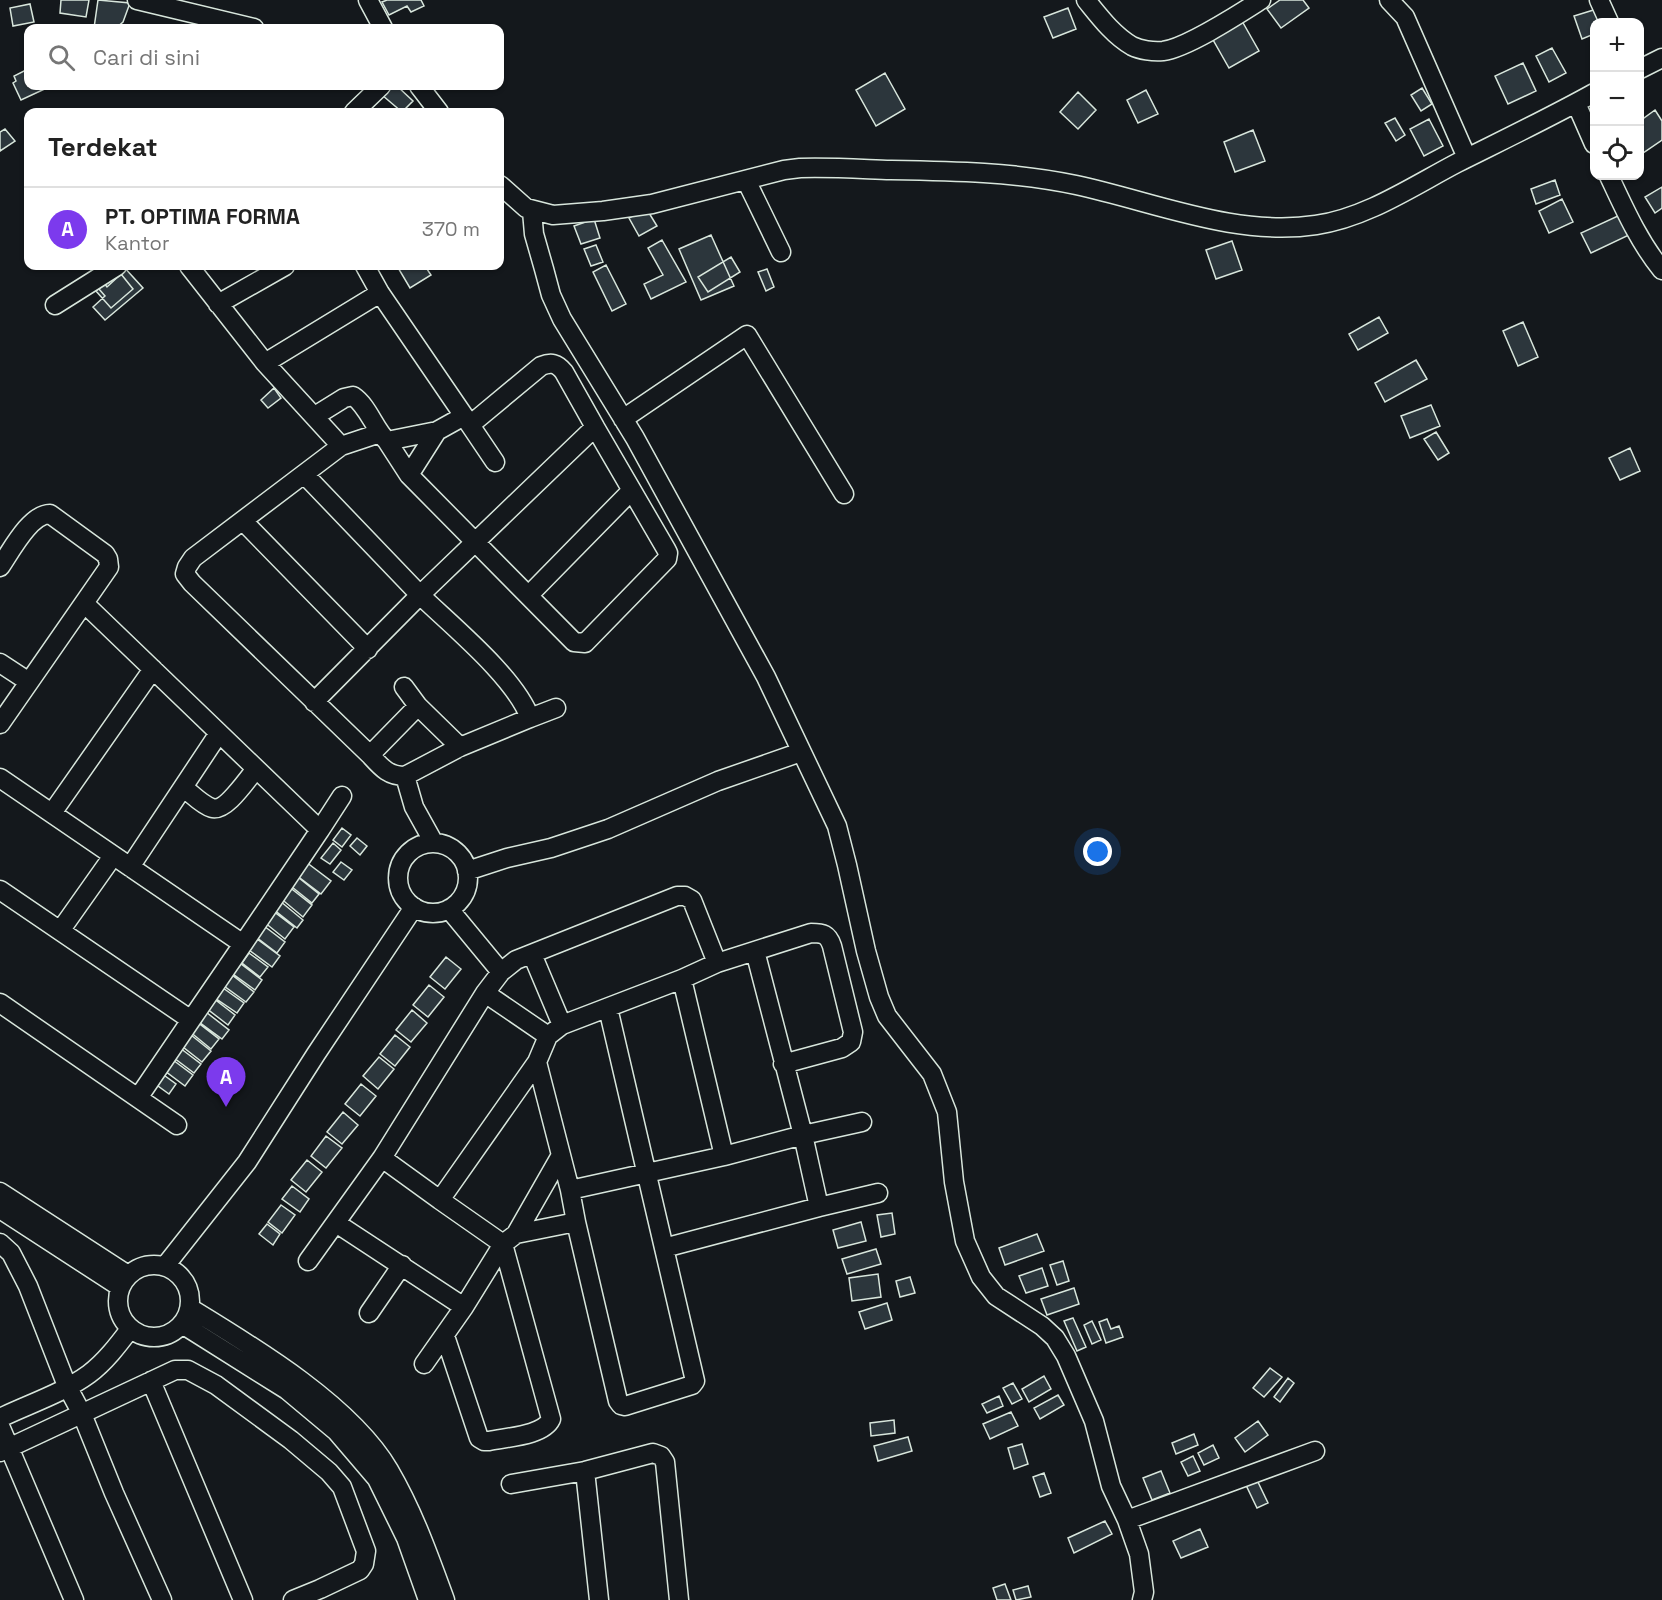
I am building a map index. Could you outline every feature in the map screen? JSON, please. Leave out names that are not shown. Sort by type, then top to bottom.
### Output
[{"type":"street","points":[[137,0],[237,24]]},
{"type":"street","points":[[368,0],[381,24]]},
{"type":"street","points":[[1086,0],[1115,33],[1132,46],[1149,51],[1165,51],[1198,37],[1261,0]]},
{"type":"street","points":[[1389,0],[1405,17],[1467,158]]},
{"type":"street","points":[[1599,0],[1607,18]]},
{"type":"street","points":[[1644,67],[1662,58]]},
{"type":"street","points":[[358,108],[377,90]]},
{"type":"street","points":[[422,90],[436,108]]},
{"type":"street","points":[[504,189],[532,211],[553,215],[652,204],[784,170],[808,168],[1007,174],[1077,186],[1253,228],[1293,228],[1349,217],[1590,95]]},
{"type":"street","points":[[1576,103],[1590,135]]},
{"type":"street","points":[[746,180],[781,252]]},
{"type":"street","points":[[1611,180],[1629,218],[1662,270]]},
{"type":"street","points":[[532,211],[534,234],[551,295],[562,319],[623,419],[766,677],[837,826],[879,997],[887,1016],[932,1074],[947,1112],[954,1182],[965,1241],[981,1277],[996,1296],[1041,1326],[1055,1338],[1066,1356],[1094,1421],[1111,1486],[1127,1520],[1139,1554],[1143,1600]]},
{"type":"street","points":[[55,304],[110,270]]},
{"type":"street","points":[[192,270],[265,363],[341,446]]},
{"type":"street","points":[[218,304],[278,270]]},
{"type":"street","points":[[367,270],[495,462]]},
{"type":"street","points":[[265,363],[381,293]]},
{"type":"street","points":[[623,419],[747,335],[844,494]]},
{"type":"street","points":[[315,416],[344,398],[353,396],[360,402],[383,437],[409,475],[529,595],[579,649],[667,559],[668,553],[560,366],[550,363],[540,366],[467,420],[437,431],[383,437],[341,446],[193,558],[185,574],[386,771],[396,776],[405,776],[460,747],[556,708]]},
{"type":"street","points":[[314,702],[420,595],[595,427]]},
{"type":"street","points":[[409,475],[437,431]]},
{"type":"street","points":[[304,474],[516,692],[530,718]]},
{"type":"street","points":[[529,595],[631,491]]},
{"type":"street","points":[[0,567],[33,520],[44,514],[50,514],[105,554],[109,567],[0,724]]},
{"type":"street","points":[[243,521],[368,649]]},
{"type":"street","points":[[85,604],[320,830]]},
{"type":"street","points":[[0,663],[29,682]]},
{"type":"street","points":[[52,813],[153,669]]},
{"type":"street","points":[[404,687],[418,706],[460,747]]},
{"type":"street","points":[[370,755],[418,706]]},
{"type":"street","points":[[130,867],[219,734]]},
{"type":"street","points":[[467,872],[608,829],[718,781],[801,752]]},
{"type":"street","points":[[184,788],[210,808],[218,809],[225,805],[256,769]]},
{"type":"street","points":[[405,776],[414,807],[434,843]]},
{"type":"street","points":[[0,778],[243,944]]},
{"type":"street","points":[[138,1098],[342,796]]},
{"type":"street","points":[[434,843],[442,844],[456,852],[461,858],[467,872],[467,885],[458,903],[449,909],[431,913],[414,907],[402,894],[398,874],[401,864],[414,849],[424,844],[434,843]]},
{"type":"street","points":[[60,931],[114,856]]},
{"type":"street","points":[[0,890],[190,1020]]},
{"type":"street","points":[[308,1261],[382,1158],[485,993],[501,972],[516,960],[677,896],[685,896],[692,900],[717,963]]},
{"type":"street","points":[[165,1266],[247,1162],[414,907]]},
{"type":"street","points":[[449,909],[501,972]]},
{"type":"street","points":[[440,1200],[537,1062],[555,1031],[717,963],[811,933],[822,933],[829,937],[832,946],[853,1032],[851,1042],[842,1048],[783,1064]]},
{"type":"street","points":[[754,951],[819,1207]]},
{"type":"street","points":[[532,954],[555,1031]]},
{"type":"street","points":[[682,979],[724,1156]]},
{"type":"street","points":[[485,993],[555,1031]]},
{"type":"street","points":[[0,1003],[177,1125]]},
{"type":"street","points":[[537,1062],[570,1190],[618,1401],[625,1406],[692,1385],[695,1381],[608,1008]]},
{"type":"street","points":[[570,1190],[647,1174],[862,1122]]},
{"type":"street","points":[[424,1364],[509,1239],[560,1157]]},
{"type":"street","points":[[382,1158],[440,1200],[509,1239],[576,1222]]},
{"type":"street","points":[[0,1192],[124,1281]]},
{"type":"street","points":[[664,1248],[878,1193]]},
{"type":"street","points":[[0,1209],[124,1281]]},
{"type":"street","points":[[336,1223],[464,1307]]},
{"type":"street","points":[[445,1336],[479,1438],[489,1441],[537,1431],[548,1425],[551,1419],[509,1239]]},
{"type":"street","points":[[0,1243],[11,1253],[28,1286],[67,1386],[82,1414],[162,1600]]},
{"type":"street","points":[[146,1265],[165,1266],[177,1272],[185,1282],[190,1295],[186,1316],[174,1332],[152,1337],[140,1335],[130,1329],[118,1309],[117,1298],[124,1281],[146,1265]]},
{"type":"street","points":[[369,1314],[402,1265]]},
{"type":"street","points":[[186,1316],[287,1390],[336,1431],[377,1479],[406,1538],[428,1600]]},
{"type":"street","points":[[186,1316],[281,1367],[332,1406],[363,1435],[389,1469],[408,1506],[445,1600]]},
{"type":"street","points":[[0,1418],[89,1374],[118,1346],[130,1329]]},
{"type":"street","points":[[4,1450],[175,1370],[188,1370],[201,1375],[291,1440],[329,1472],[342,1487],[366,1551],[364,1564],[360,1570],[293,1600]]},
{"type":"street","points":[[151,1381],[243,1600]]},
{"type":"street","points":[[0,1426],[4,1450],[74,1600]]},
{"type":"street","points":[[1127,1520],[1315,1451]]},
{"type":"street","points":[[511,1484],[585,1471],[653,1453],[662,1456],[665,1462],[679,1600]]},
{"type":"street","points":[[585,1471],[599,1600]]},
{"type":"building","points":[[61,0],[89,0],[86,17],[60,13]]},
{"type":"building","points":[[98,0],[130,3],[121,24],[95,24]]},
{"type":"building","points":[[421,0],[424,6],[411,12],[407,6],[389,15],[382,2]]},
{"type":"building","points":[[1280,0],[1303,0],[1309,8],[1281,28],[1267,9]]},
{"type":"building","points":[[30,4],[34,22],[13,26],[10,8]]},
{"type":"building","points":[[1068,8],[1076,29],[1053,38],[1044,17]]},
{"type":"building","points":[[1600,8],[1604,18],[1590,18],[1590,36],[1582,39],[1574,16]]},
{"type":"building","points":[[1242,21],[1259,51],[1229,68],[1212,38]]},
{"type":"building","points":[[1552,48],[1566,73],[1549,82],[1536,56]]},
{"type":"building","points":[[1523,63],[1536,91],[1508,104],[1495,76]]},
{"type":"building","points":[[24,71],[24,90],[42,90],[21,100],[13,83],[16,81],[14,76]]},
{"type":"building","points":[[885,73],[905,109],[876,126],[856,90]]},
{"type":"building","points":[[1422,88],[1432,104],[1421,111],[1411,95]]},
{"type":"building","points":[[386,90],[401,90],[413,101],[406,108],[397,108],[382,95]]},
{"type":"building","points":[[1146,90],[1158,114],[1138,123],[1127,100]]},
{"type":"building","points":[[1078,92],[1096,110],[1078,129],[1060,112]]},
{"type":"building","points":[[1655,110],[1662,121],[1662,140],[1644,152],[1644,126],[1644,118]]},
{"type":"building","points":[[1395,118],[1405,135],[1396,141],[1385,123]]},
{"type":"building","points":[[1429,119],[1443,146],[1424,156],[1410,129]]},
{"type":"building","points":[[5,129],[15,141],[0,151],[0,132]]},
{"type":"building","points":[[1253,130],[1265,161],[1235,172],[1224,142]]},
{"type":"building","points":[[1555,180],[1560,195],[1536,204],[1531,189]]},
{"type":"building","points":[[1662,187],[1662,208],[1655,213],[1645,197]]},
{"type":"building","points":[[1562,199],[1573,222],[1549,233],[1539,211]]},
{"type":"building","points":[[646,208],[657,226],[639,236],[629,218]]},
{"type":"building","points":[[1620,215],[1629,235],[1591,253],[1581,233]]},
{"type":"building","points":[[594,219],[600,238],[581,244],[574,226]]},
{"type":"building","points":[[711,235],[734,286],[701,300],[679,249]]},
{"type":"building","points":[[662,240],[686,282],[651,299],[644,284],[663,275],[648,248]]},
{"type":"building","points":[[1232,241],[1242,270],[1216,279],[1206,250]]},
{"type":"building","points":[[596,245],[603,262],[591,266],[584,249]]},
{"type":"building","points":[[731,257],[740,272],[708,292],[698,277]]},
{"type":"building","points":[[606,265],[626,304],[612,311],[593,272]]},
{"type":"building","points":[[767,269],[774,287],[766,291],[758,272]]},
{"type":"building","points":[[119,270],[127,270],[143,288],[105,320],[93,307],[105,296],[99,289]]},
{"type":"building","points":[[399,270],[428,270],[431,275],[410,288]]},
{"type":"building","points":[[121,274],[133,289],[111,308],[96,291],[104,283],[107,287]]},
{"type":"building","points":[[1379,317],[1388,333],[1358,350],[1349,334]]},
{"type":"building","points":[[1523,322],[1538,357],[1518,366],[1503,331]]},
{"type":"building","points":[[1416,360],[1427,379],[1385,402],[1375,383]]},
{"type":"building","points":[[274,388],[281,398],[268,408],[261,400]]},
{"type":"building","points":[[1431,405],[1440,426],[1410,438],[1401,416]]},
{"type":"building","points":[[1436,432],[1449,453],[1438,460],[1424,439]]},
{"type":"building","points":[[1630,448],[1640,471],[1620,480],[1609,458]]},
{"type":"building","points":[[342,828],[351,835],[342,847],[333,840]]},
{"type":"building","points":[[357,838],[367,846],[360,855],[350,846]]},
{"type":"building","points":[[333,843],[341,850],[330,864],[321,858]]},
{"type":"building","points":[[306,862],[331,881],[321,894],[296,875]]},
{"type":"building","points":[[341,862],[352,870],[344,880],[333,872]]},
{"type":"building","points":[[294,874],[319,894],[312,903],[287,883]]},
{"type":"building","points":[[288,886],[312,905],[303,917],[279,897]]},
{"type":"building","points":[[280,901],[303,920],[297,928],[273,909]]},
{"type":"building","points":[[273,911],[294,927],[285,939],[264,922]]},
{"type":"building","points":[[264,926],[285,942],[277,953],[256,937]]},
{"type":"building","points":[[257,939],[280,956],[272,967],[249,950]]},
{"type":"building","points":[[249,953],[268,967],[260,977],[242,963]]},
{"type":"building","points":[[446,957],[461,969],[445,989],[430,977]]},
{"type":"building","points":[[241,964],[262,980],[255,990],[233,974]]},
{"type":"building","points":[[232,975],[254,992],[246,1002],[224,986]]},
{"type":"building","points":[[429,985],[444,997],[428,1017],[413,1005]]},
{"type":"building","points":[[223,988],[244,1003],[237,1013],[215,998]]},
{"type":"building","points":[[213,998],[235,1015],[228,1025],[206,1008]]},
{"type":"building","points":[[412,1010],[427,1023],[411,1042],[396,1030]]},
{"type":"building","points":[[206,1012],[229,1030],[222,1039],[199,1022]]},
{"type":"building","points":[[197,1022],[219,1039],[211,1049],[189,1031]]},
{"type":"building","points":[[191,1035],[211,1051],[202,1062],[183,1047]]},
{"type":"building","points":[[395,1035],[410,1047],[395,1066],[380,1054]]},
{"type":"building","points":[[180,1048],[201,1064],[194,1073],[174,1058]]},
{"type":"building","points":[[379,1057],[394,1069],[378,1089],[363,1076]]},
{"type":"building","points":[[173,1060],[193,1075],[185,1086],[165,1071]]},
{"type":"building","points":[[161,1073],[176,1084],[169,1094],[154,1083]]},
{"type":"building","points":[[361,1084],[376,1096],[360,1116],[345,1104]]},
{"type":"building","points":[[343,1112],[358,1125],[342,1144],[327,1132]]},
{"type":"building","points":[[326,1136],[342,1148],[326,1168],[311,1156]]},
{"type":"building","points":[[307,1160],[322,1172],[306,1192],[291,1180]]},
{"type":"building","points":[[292,1186],[309,1199],[300,1212],[282,1199]]},
{"type":"building","points":[[281,1205],[295,1215],[282,1233],[268,1222]]},
{"type":"building","points":[[892,1213],[895,1234],[881,1237],[877,1215]]},
{"type":"building","points":[[861,1222],[866,1241],[838,1248],[833,1230]]},
{"type":"building","points":[[267,1224],[280,1234],[273,1245],[259,1234]]},
{"type":"building","points":[[1037,1234],[1044,1251],[1005,1265],[999,1248]]},
{"type":"building","points":[[876,1249],[881,1264],[847,1274],[842,1259]]},
{"type":"building","points":[[1063,1261],[1069,1281],[1057,1285],[1050,1265]]},
{"type":"building","points":[[1042,1268],[1048,1286],[1026,1293],[1019,1276]]},
{"type":"building","points":[[878,1274],[881,1297],[852,1301],[849,1278]]},
{"type":"building","points":[[910,1277],[915,1293],[900,1297],[896,1281]]},
{"type":"building","points":[[1074,1288],[1079,1304],[1047,1315],[1041,1299]]},
{"type":"building","points":[[887,1303],[892,1320],[865,1329],[859,1312]]},
{"type":"building","points":[[1073,1318],[1086,1347],[1077,1351],[1064,1321]]},
{"type":"building","points":[[1107,1319],[1111,1329],[1119,1326],[1123,1337],[1106,1343],[1099,1322]]},
{"type":"building","points":[[1092,1321],[1101,1340],[1092,1344],[1084,1325]]},
{"type":"building","points":[[1270,1368],[1282,1377],[1264,1397],[1253,1388]]},
{"type":"building","points":[[1044,1376],[1051,1389],[1029,1402],[1022,1389]]},
{"type":"building","points":[[1288,1378],[1294,1383],[1280,1402],[1274,1397]]},
{"type":"building","points":[[1013,1383],[1022,1399],[1012,1404],[1003,1388]]},
{"type":"building","points":[[1058,1395],[1064,1405],[1040,1419],[1034,1408]]},
{"type":"building","points":[[999,1396],[1003,1406],[987,1413],[982,1404]]},
{"type":"building","points":[[1011,1412],[1018,1426],[990,1439],[983,1424]]},
{"type":"building","points":[[894,1420],[895,1433],[871,1436],[870,1423]]},
{"type":"building","points":[[1258,1421],[1268,1435],[1245,1452],[1235,1438]]},
{"type":"building","points":[[1194,1434],[1198,1445],[1176,1454],[1172,1443]]},
{"type":"building","points":[[908,1437],[912,1451],[878,1461],[874,1446]]},
{"type":"building","points":[[1022,1444],[1028,1464],[1014,1469],[1008,1448]]},
{"type":"building","points":[[1213,1445],[1219,1458],[1204,1465],[1198,1453]]},
{"type":"building","points":[[1193,1456],[1200,1471],[1188,1476],[1181,1462]]},
{"type":"building","points":[[1161,1471],[1170,1493],[1152,1500],[1143,1478]]},
{"type":"building","points":[[1044,1473],[1051,1493],[1040,1497],[1033,1477]]},
{"type":"building","points":[[1256,1478],[1268,1503],[1257,1508],[1245,1483]]},
{"type":"building","points":[[1105,1521],[1112,1534],[1074,1553],[1068,1538]]},
{"type":"building","points":[[1200,1529],[1208,1547],[1181,1558],[1173,1541]]},
{"type":"building","points":[[1005,1584],[1011,1600],[997,1600],[993,1588]]},
{"type":"building","points":[[1028,1586],[1031,1597],[1016,1600],[1013,1590]]},
{"type":"place","name":"PT. OPTIMA FORMA","points":[[226,1107]]}]
